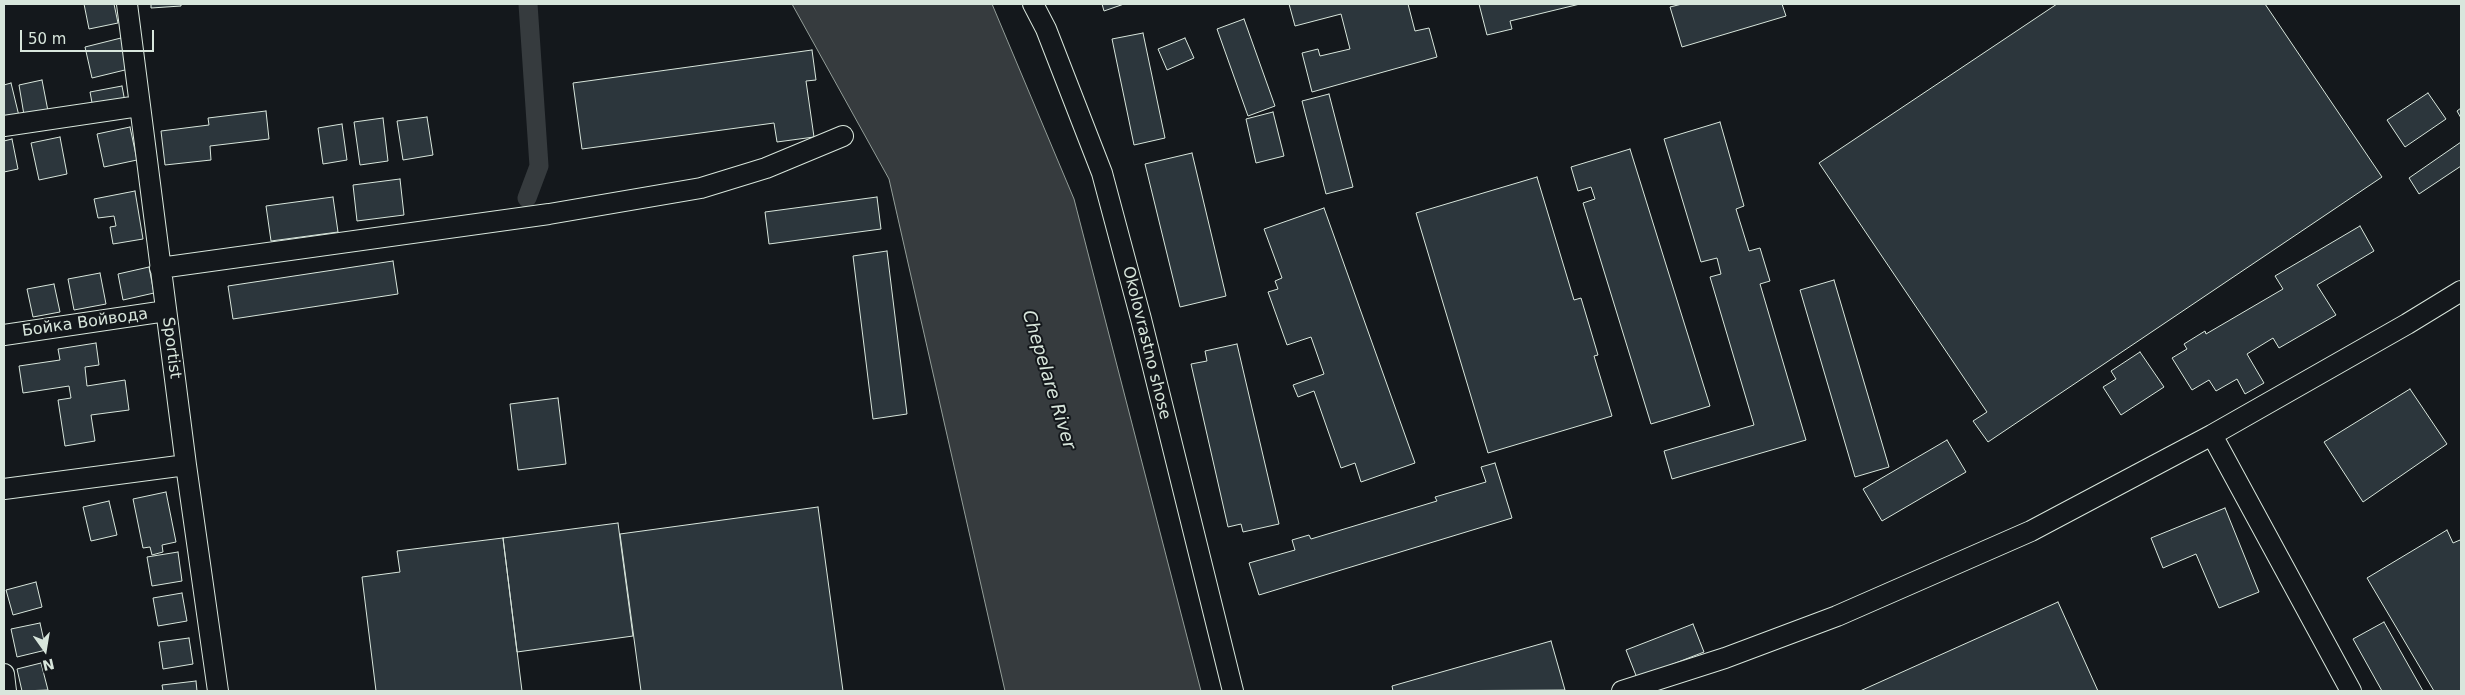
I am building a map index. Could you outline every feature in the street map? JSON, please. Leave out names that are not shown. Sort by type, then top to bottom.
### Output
[{"type":"street","name":"Sportist","points":[[127,4],[186,465],[218,691]]},
{"type":"street","name":"Okolovrastno shose","points":[[1033,4],[1046,29],[1102,173],[1141,319],[1233,691]]},
{"type":"street","points":[[4,126],[140,106]]},
{"type":"street","points":[[160,268],[549,214],[701,188],[766,168],[843,136]]},
{"type":"street","points":[[1622,691],[1725,658],[1854,608],[2031,531],[2212,435],[2461,291]]},
{"type":"street","name":"Бойка Войвода","points":[[4,335],[166,312]]},
{"type":"street","points":[[2212,435],[2351,691]]},
{"type":"street","points":[[4,489],[186,465]]},
{"type":"street","points":[[4,674],[6,691]]},
{"type":"water","name":"Chepelare River","points":[[792,4],[992,4],[1074,199],[1201,691],[1005,691],[889,179]]},
{"type":"building","points":[[84,4],[114,4],[118,23],[89,29]]},
{"type":"building","points":[[151,4],[181,4],[181,6],[151,8]]},
{"type":"building","points":[[1102,4],[1124,4],[1104,11]]},
{"type":"building","points":[[1289,4],[1408,4],[1415,31],[1429,28],[1437,57],[1312,92],[1302,53],[1318,49],[1320,56],[1350,49],[1341,14],[1295,26]]},
{"type":"building","points":[[1479,4],[1580,4],[1510,21],[1512,29],[1487,35]]},
{"type":"building","points":[[1682,4],[1782,4],[1786,16],[1682,47],[1670,7]]},
{"type":"building","points":[[2057,4],[2265,4],[2382,177],[1988,442],[1973,421],[1987,412],[1819,163]]},
{"type":"building","points":[[1244,19],[1275,106],[1248,116],[1217,29]]},
{"type":"building","points":[[1143,33],[1165,138],[1134,145],[1112,39]]},
{"type":"building","points":[[121,38],[129,69],[92,78],[85,47]]},
{"type":"building","points":[[1185,38],[1194,58],[1167,70],[1158,49]]},
{"type":"building","points":[[812,50],[816,80],[806,81],[814,137],[777,142],[774,123],[582,149],[573,83]]},
{"type":"building","points":[[42,80],[48,111],[24,115],[19,85]]},
{"type":"building","points":[[11,83],[19,116],[4,120],[4,85]]},
{"type":"building","points":[[122,86],[125,102],[93,108],[90,92]]},
{"type":"building","points":[[2428,93],[2446,119],[2405,147],[2387,120]]},
{"type":"building","points":[[1329,94],[1353,187],[1326,194],[1302,101]]},
{"type":"building","points":[[2461,108],[2461,118],[2457,111]]},
{"type":"building","points":[[266,111],[269,139],[210,146],[211,160],[165,165],[161,131],[209,125],[208,118]]},
{"type":"building","points":[[1273,112],[1284,156],[1256,163],[1246,119]]},
{"type":"building","points":[[427,117],[433,155],[403,160],[397,121]]},
{"type":"building","points":[[383,118],[388,161],[360,165],[354,122]]},
{"type":"building","points":[[1720,122],[1744,206],[1736,209],[1749,251],[1760,248],[1770,281],[1760,284],[1806,440],[1672,479],[1664,451],[1754,425],[1710,277],[1721,274],[1717,258],[1701,262],[1664,139]]},
{"type":"building","points":[[342,124],[347,160],[323,164],[318,128]]},
{"type":"building","points":[[130,127],[137,160],[104,167],[97,134]]},
{"type":"building","points":[[60,137],[67,174],[39,180],[31,143]]},
{"type":"building","points":[[12,139],[18,169],[4,172],[4,141]]},
{"type":"building","points":[[2461,142],[2461,166],[2419,194],[2409,178]]},
{"type":"building","points":[[1630,149],[1710,406],[1651,424],[1583,203],[1595,199],[1591,187],[1578,191],[1571,167]]},
{"type":"building","points":[[1192,153],[1226,296],[1180,307],[1145,164]]},
{"type":"building","points":[[1537,177],[1574,300],[1581,298],[1598,355],[1594,356],[1612,416],[1488,453],[1416,213]]},
{"type":"building","points":[[400,179],[404,215],[357,221],[353,185]]},
{"type":"building","points":[[135,191],[143,239],[113,244],[110,227],[116,226],[114,216],[98,218],[94,199]]},
{"type":"building","points":[[333,197],[338,232],[271,241],[266,206]]},
{"type":"building","points":[[877,197],[881,229],[769,244],[765,212]]},
{"type":"building","points":[[1324,208],[1415,463],[1361,482],[1355,463],[1341,468],[1314,391],[1298,397],[1293,385],[1324,374],[1311,337],[1287,345],[1268,292],[1278,289],[1275,281],[1282,278],[1264,229]]},
{"type":"building","points":[[2360,226],[2374,251],[2317,285],[2336,315],[2279,348],[2273,338],[2247,354],[2264,383],[2245,394],[2237,379],[2216,391],[2209,380],[2192,390],[2172,358],[2187,349],[2184,344],[2205,331],[2206,334],[2283,289],[2275,276]]},
{"type":"building","points":[[887,251],[907,414],[873,419],[853,256]]},
{"type":"building","points":[[393,261],[398,294],[233,319],[228,286]]},
{"type":"building","points":[[149,267],[154,293],[123,300],[118,274]]},
{"type":"building","points":[[100,273],[106,304],[74,310],[68,279]]},
{"type":"building","points":[[1834,280],[1889,467],[1855,477],[1800,290]]},
{"type":"building","points":[[54,284],[60,312],[33,317],[27,289]]},
{"type":"building","points":[[96,343],[99,365],[85,367],[87,386],[125,380],[129,410],[91,415],[95,441],[65,446],[58,400],[71,398],[69,386],[23,393],[19,366],[60,360],[58,349]]},
{"type":"building","points":[[1237,344],[1279,524],[1243,532],[1241,524],[1228,527],[1191,364],[1207,361],[1205,351]]},
{"type":"building","points":[[2140,352],[2164,387],[2121,415],[2103,387],[2116,379],[2111,371]]},
{"type":"building","points":[[2410,389],[2447,444],[2363,502],[2324,442]]},
{"type":"building","points":[[558,398],[566,464],[518,470],[510,404]]},
{"type":"building","points":[[1947,440],[1966,472],[1882,521],[1863,489]]},
{"type":"building","points":[[1495,463],[1512,518],[1259,595],[1249,563],[1295,550],[1292,540],[1309,535],[1311,539],[1437,501],[1435,497],[1486,482],[1481,467]]},
{"type":"building","points":[[166,492],[176,542],[162,545],[163,552],[152,555],[150,547],[143,548],[133,499]]},
{"type":"building","points":[[109,501],[117,535],[91,541],[83,507]]},
{"type":"building","points":[[818,507],[843,691],[641,691],[620,534]]},
{"type":"building","points":[[2225,508],[2259,592],[2219,608],[2196,554],[2163,568],[2151,538]]},
{"type":"building","points":[[618,523],[633,636],[517,652],[503,538]]},
{"type":"building","points":[[2447,530],[2453,543],[2460,540],[2461,543],[2461,691],[2434,691],[2367,578]]},
{"type":"building","points":[[503,538],[522,691],[376,691],[362,577],[400,572],[397,551]]},
{"type":"building","points":[[178,552],[182,581],[152,586],[147,557]]},
{"type":"building","points":[[36,582],[42,607],[13,615],[6,590]]},
{"type":"building","points":[[182,593],[187,621],[158,626],[153,598]]},
{"type":"building","points":[[2058,602],[2098,691],[1860,691]]},
{"type":"building","points":[[2384,622],[2423,691],[2382,691],[2353,639]]},
{"type":"building","points":[[40,623],[46,650],[17,657],[11,629]]},
{"type":"building","points":[[1693,624],[1704,652],[1637,678],[1626,650]]},
{"type":"building","points":[[189,638],[193,664],[163,669],[159,642]]},
{"type":"building","points":[[1551,641],[1565,690],[1393,691],[1392,686]]},
{"type":"building","points":[[41,663],[48,690],[22,691],[17,669]]},
{"type":"building","points":[[196,681],[197,691],[163,691],[162,685]]},
{"type":"waterway","points":[[527,198],[539,166],[528,4]]}]
